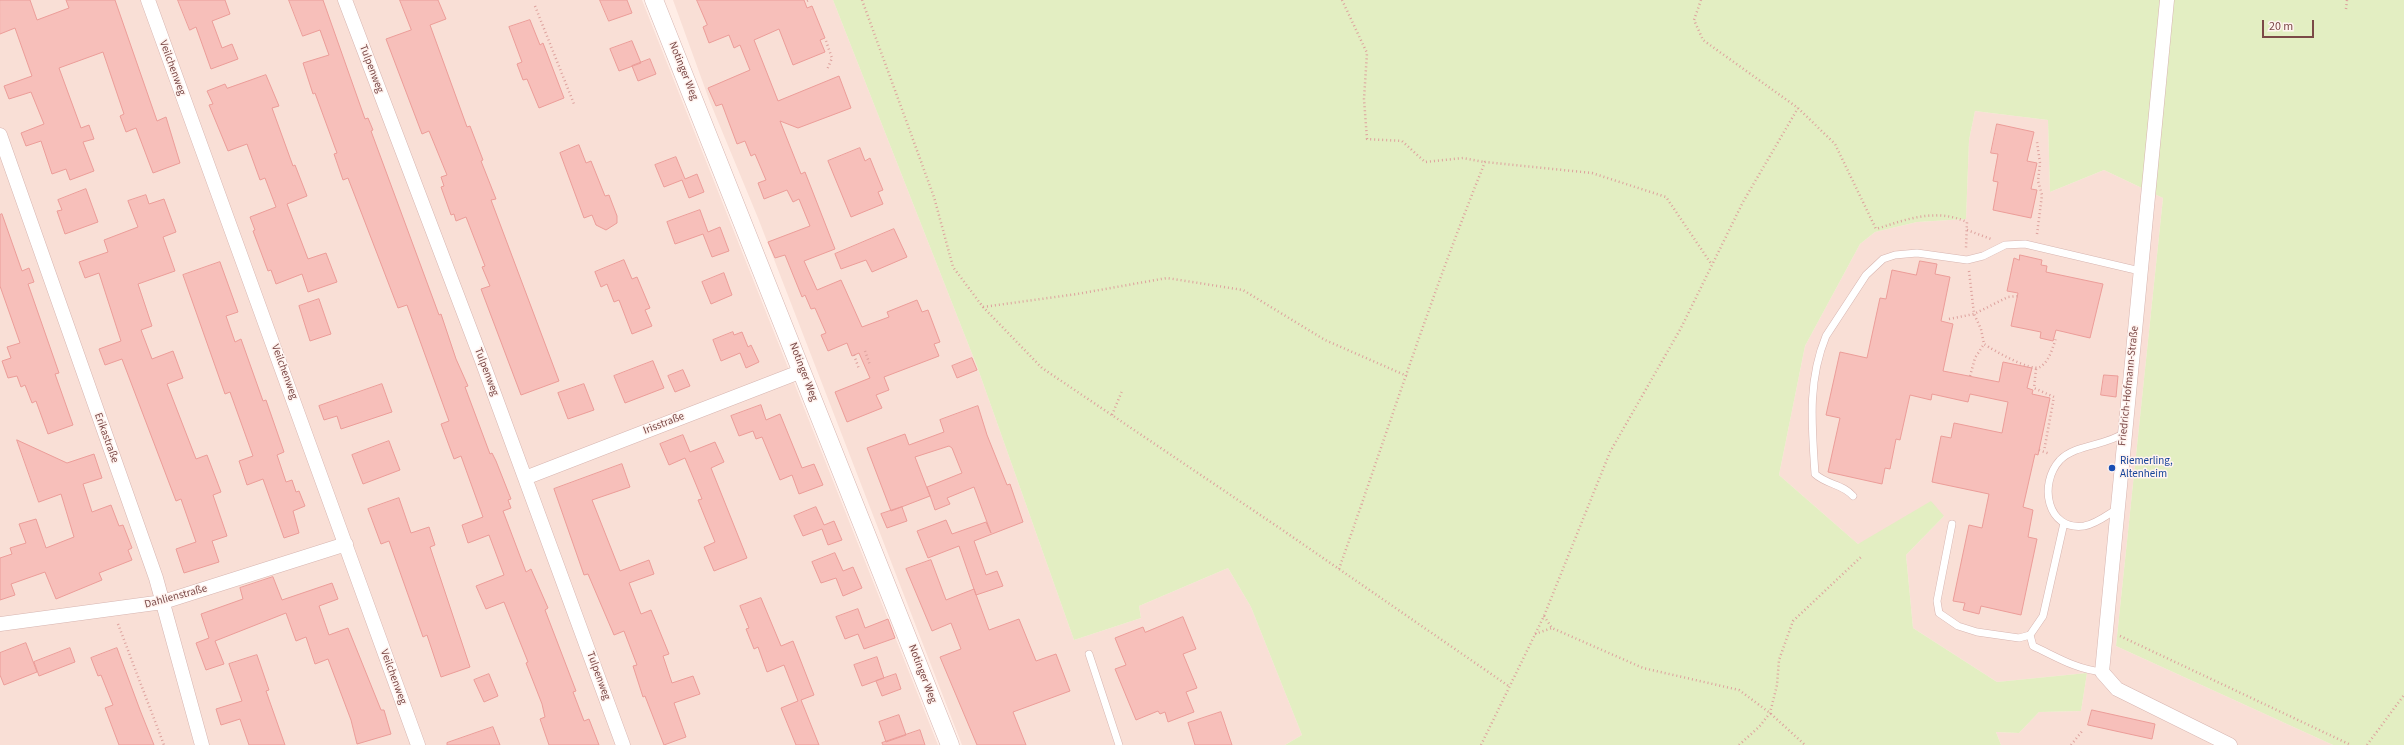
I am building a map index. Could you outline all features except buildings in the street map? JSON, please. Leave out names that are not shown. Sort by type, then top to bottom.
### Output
[{"type":"street","name":"Veilchenweg","points":[[148,0],[418,745]]},
{"type":"street","name":"Tulpenweg","points":[[345,0],[525,478],[623,745]]},
{"type":"street","name":"Notinger Weg","points":[[654,0],[950,745]]},
{"type":"street","name":"Friedrich-Hofmann-Straße","points":[[2102,672],[2104,629],[2125,433],[2167,0]]},
{"type":"street","name":"Erikastraße","points":[[0,135],[156,578],[202,745]]},
{"type":"street","name":"Irisstraße","points":[[525,478],[802,371]]},
{"type":"street","name":"Dahlienstraße","points":[[0,624],[113,610],[163,602],[346,544]]},
{"type":"street","points":[[2102,672],[2117,689],[2230,745]]},
{"type":"lane","points":[[1853,496],[1847,489],[1823,482],[1815,474],[1811,407],[1822,346],[1826,336],[1866,275],[1883,259],[1907,253],[1967,260],[1983,256],[2005,245],[2037,246],[2140,271]]},
{"type":"lane","points":[[2117,509],[2085,526],[2064,523],[2056,517],[2050,508],[2048,489],[2053,471],[2060,460],[2075,451],[2116,439],[2125,433]]},
{"type":"lane","points":[[1952,524],[1937,601],[1938,612],[1958,626],[1977,632],[2019,638],[2030,635],[2043,616],[2064,523]]},
{"type":"lane","points":[[2030,635],[2033,646],[2068,664],[2084,670],[2102,672]]},
{"type":"lane","points":[[1089,654],[1119,745]]},
{"type":"path","points":[[862,0],[934,197],[953,267],[982,307],[1042,368],[1510,687]]},
{"type":"path","points":[[1342,0],[1367,53],[1364,99],[1366,139],[1402,141],[1425,162],[1462,158],[1485,162],[1592,173],[1666,197],[1712,265]]},
{"type":"path","points":[[1701,0],[1694,20],[1703,40],[1798,108],[1835,144],[1876,229],[1916,216],[1952,215],[1967,222],[1967,260],[1974,314],[1981,329],[1984,344],[1975,358],[1970,376]]},
{"type":"path","points":[[2346,9],[2347,0]]},
{"type":"path","points":[[535,6],[574,104]]},
{"type":"path","points":[[826,41],[832,58],[827,70]]},
{"type":"path","points":[[1481,745],[1544,616],[1610,452],[1681,328],[1743,202],[1798,108]]},
{"type":"path","points":[[2037,142],[2040,163],[2038,181],[2042,195],[2037,226],[2037,246]]},
{"type":"path","points":[[1339,569],[1408,376],[1448,251],[1485,162]]},
{"type":"path","points":[[1967,230],[2005,245]]},
{"type":"path","points":[[982,307],[1076,294],[1167,278],[1243,290],[1325,340],[1408,376]]},
{"type":"path","points":[[1949,319],[1974,314],[2008,297],[2019,296]]},
{"type":"path","points":[[1984,344],[2006,359],[2036,368],[2041,367],[2051,352],[2056,338]]},
{"type":"path","points":[[865,351],[870,365]]},
{"type":"path","points":[[854,355],[859,369]]},
{"type":"path","points":[[2036,368],[2034,388],[2054,397],[2044,451]]},
{"type":"path","points":[[1112,415],[1122,392]]},
{"type":"path","points":[[1741,745],[1759,727],[1770,713],[1777,685],[1779,660],[1793,621],[1862,556]]},
{"type":"path","points":[[113,610],[164,745]]},
{"type":"path","points":[[1544,616],[1552,628],[1643,668],[1739,690],[1770,713],[1806,745]]},
{"type":"path","points":[[1535,634],[1552,628]]},
{"type":"path","points":[[2104,629],[2351,745]]},
{"type":"path","points":[[2367,745],[2404,695]]},
{"type":"path","points":[[2071,745],[2083,730]]},
{"type":"shaded area","points":[[0,0],[642,0],[938,745],[0,745]]},
{"type":"shaded area","points":[[673,0],[833,0],[978,369],[1074,640],[1141,618],[1139,606],[1228,568],[1251,607],[1302,735],[1285,745],[962,745],[758,218],[710,102]]},
{"type":"shaded area","points":[[1975,111],[2048,120],[2050,192],[2104,170],[2163,198],[2116,646],[2333,745],[2001,745],[1996,732],[2019,733],[2039,712],[2081,711],[2087,673],[1997,682],[1913,628],[1906,555],[1944,516],[1858,544],[1779,475],[1805,346],[1860,244],[1875,232],[1917,222],[1966,219],[1969,140]]},
{"type":"green space","points":[[833,0],[2404,0],[2404,745],[2333,745],[2116,646],[2163,198],[2104,170],[2050,192],[2048,120],[1975,111],[1969,140],[1966,219],[1917,222],[1875,232],[1860,244],[1805,346],[1779,475],[1858,544],[1931,501],[1944,516],[1906,555],[1913,628],[1997,682],[2087,673],[2081,711],[2039,712],[2019,733],[1996,732],[2001,745],[1285,745],[1302,735],[1251,607],[1228,568],[1139,606],[1141,618],[1074,640],[978,369]]},
{"type":"place","name":"Riemerling, Altenheim","points":[[2112,468]]}]
